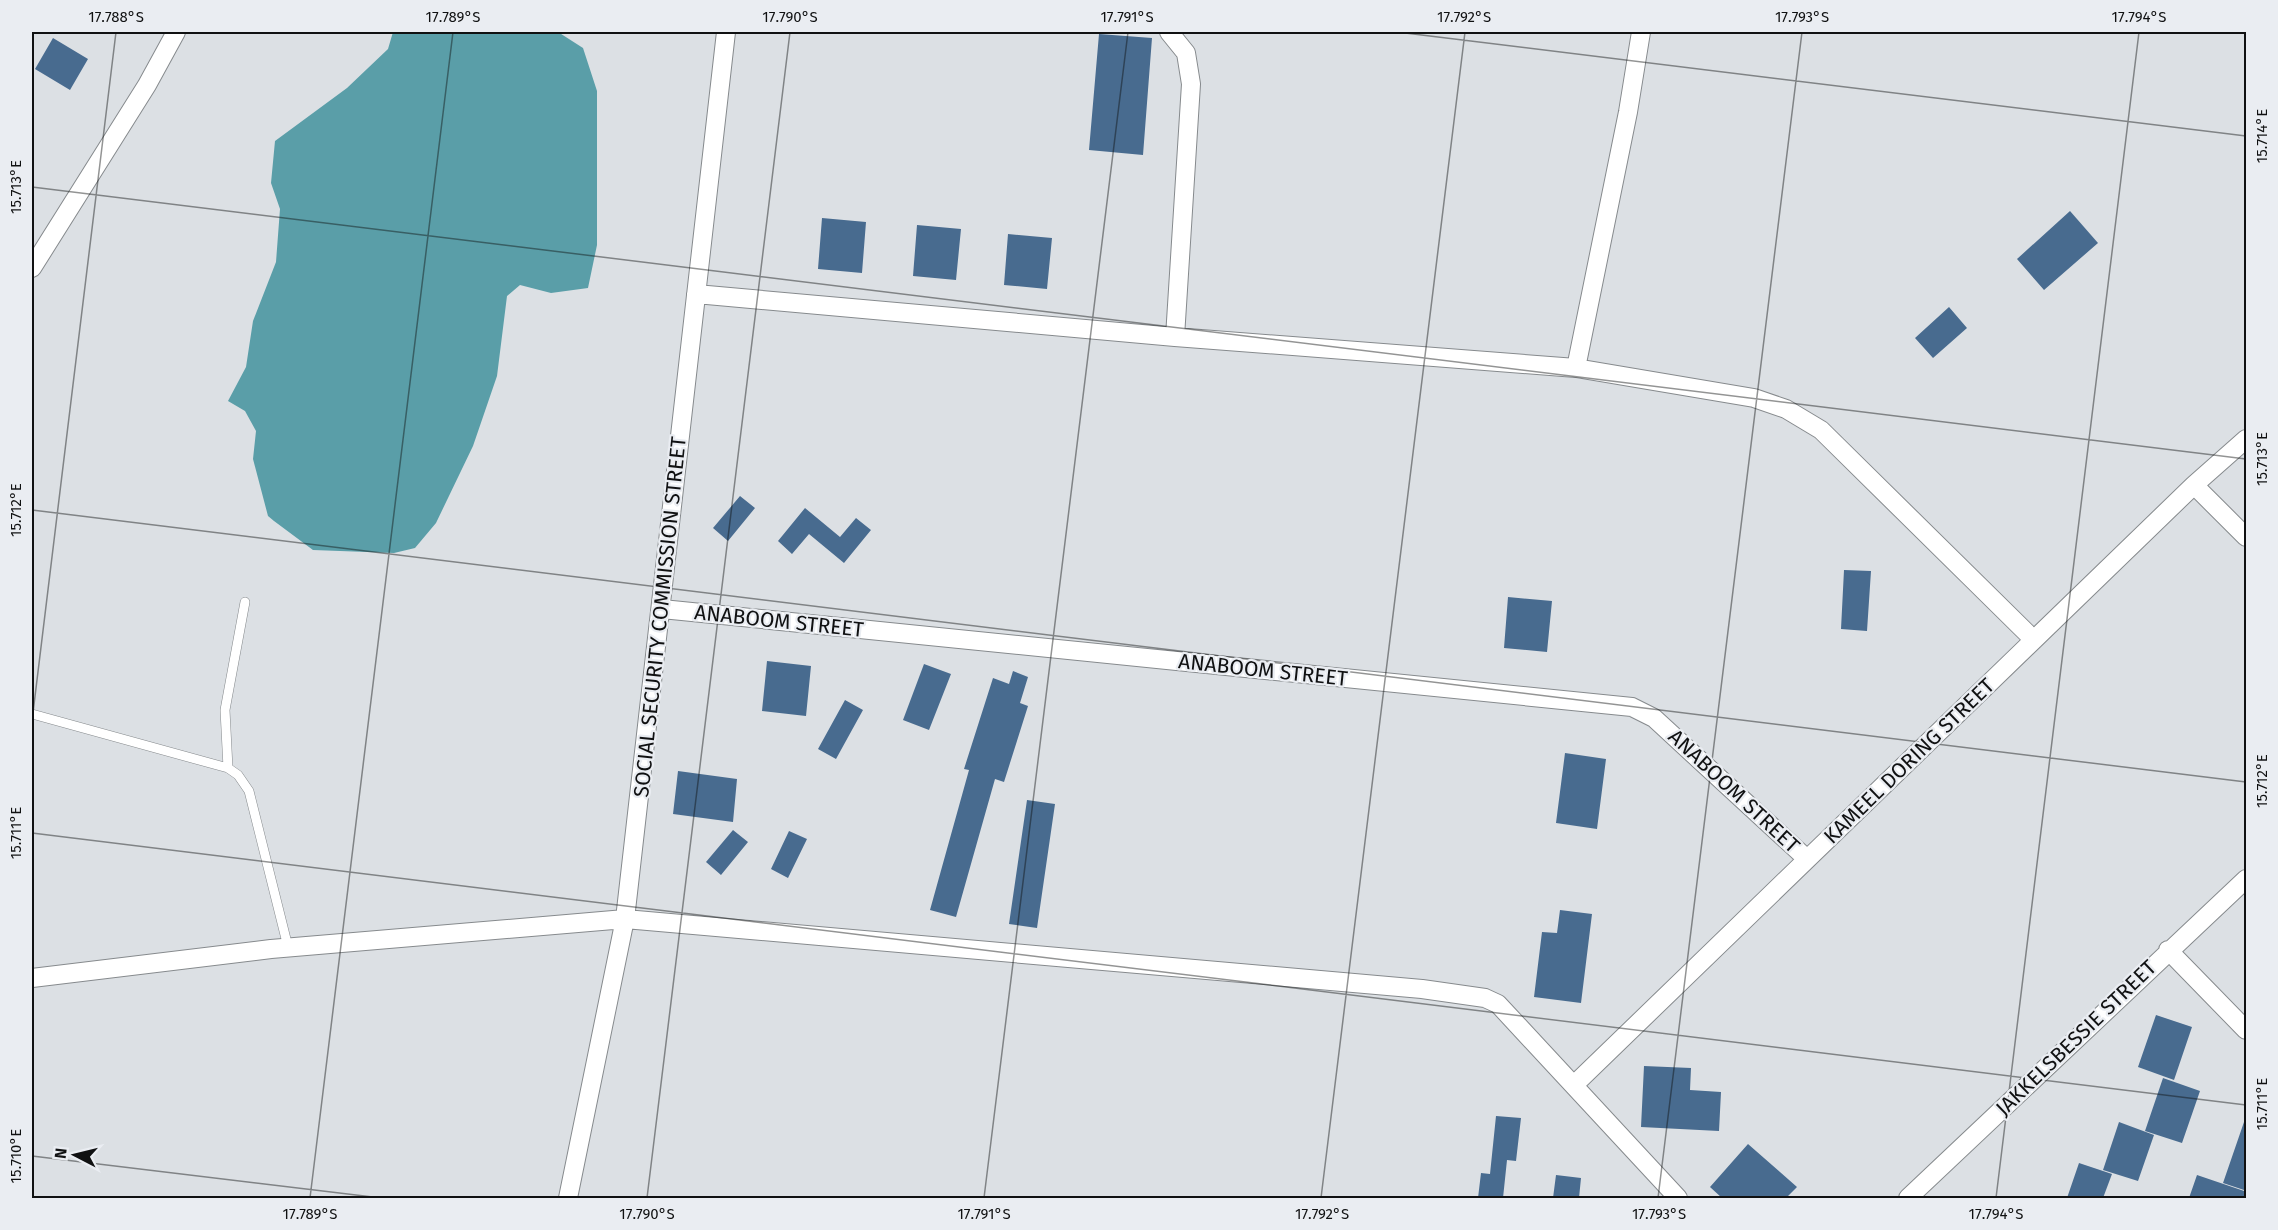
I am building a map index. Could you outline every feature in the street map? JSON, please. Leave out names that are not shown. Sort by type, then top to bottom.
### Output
[{"type":"street","points":[[32,268],[147,85],[176,32]]},
{"type":"street","name":"SOCIAL SECURITY COMMISSION STREET","points":[[568,1198],[626,919],[726,32]]},
{"type":"street","points":[[1169,32],[1186,53],[1191,84],[1175,337]]},
{"type":"street","points":[[1576,368],[1628,112],[1641,32]]},
{"type":"street","points":[[696,294],[1175,337],[1576,368],[1754,398],[1786,409],[1821,430],[2034,640]]},
{"type":"street","name":"KAMEEL DORING STREET","points":[[1574,1085],[2194,485],[2247,439]]},
{"type":"street","points":[[2194,485],[2247,537]]},
{"type":"street","name":"ANABOOM STREET","points":[[662,609],[1632,707],[1654,718],[1807,859]]},
{"type":"street","name":"JAKKELSBESSIE STREET","points":[[1908,1198],[2168,950],[2247,879]]},
{"type":"street","points":[[32,978],[288,948],[626,919],[1422,989],[1485,998],[1498,1004],[1678,1198]]},
{"type":"street","points":[[2168,950],[2247,1030]]},
{"type":"lane","points":[[228,768],[225,710],[245,602]]},
{"type":"lane","points":[[32,714],[228,768],[238,775],[249,791],[288,948]]},
{"type":"water","points":[[393,32],[558,32],[583,48],[597,91],[597,245],[588,288],[551,293],[520,285],[507,296],[497,376],[473,446],[436,523],[415,548],[394,553],[313,550],[268,516],[253,459],[256,431],[245,411],[228,401],[246,367],[253,321],[276,262],[280,209],[271,183],[275,141],[347,88],[388,49]]},
{"type":"building","points":[[1099,34],[1152,38],[1143,155],[1089,150]]},
{"type":"building","points":[[53,38],[88,59],[70,90],[35,69]]},
{"type":"building","points":[[2070,211],[2098,243],[2044,290],[2017,259]]},
{"type":"building","points":[[822,218],[866,222],[862,273],[818,269]]},
{"type":"building","points":[[917,225],[961,229],[956,280],[913,276]]},
{"type":"building","points":[[1008,234],[1052,238],[1047,289],[1004,285]]},
{"type":"building","points":[[1949,307],[1967,328],[1933,358],[1915,338]]},
{"type":"building","points":[[740,496],[755,508],[728,541],[713,528]]},
{"type":"building","points":[[805,508],[840,537],[856,518],[871,530],[844,563],[809,534],[792,554],[778,541]]},
{"type":"building","points":[[1844,570],[1871,571],[1867,631],[1841,629]]},
{"type":"building","points":[[1508,597],[1552,601],[1547,652],[1504,648]]},
{"type":"building","points":[[767,661],[811,666],[806,716],[762,711]]},
{"type":"building","points":[[924,664],[951,674],[929,730],[903,720]]},
{"type":"building","points":[[1013,671],[1028,677],[1020,703],[1028,706],[1004,782],[995,779],[956,917],[930,910],[969,770],[964,769],[993,678],[1009,684]]},
{"type":"building","points":[[845,700],[863,710],[836,759],[818,749]]},
{"type":"building","points":[[1565,753],[1606,759],[1597,829],[1556,823]]},
{"type":"building","points":[[678,771],[737,779],[733,822],[673,814]]},
{"type":"building","points":[[1027,800],[1055,804],[1037,928],[1009,924]]},
{"type":"building","points":[[733,830],[748,842],[721,875],[706,862]]},
{"type":"building","points":[[789,831],[807,839],[788,878],[771,869]]},
{"type":"building","points":[[1560,910],[1592,914],[1581,1003],[1534,997],[1542,932],[1557,933]]},
{"type":"building","points":[[2156,1015],[2192,1027],[2174,1080],[2138,1067]]},
{"type":"building","points":[[1644,1066],[1691,1068],[1690,1090],[1721,1092],[1719,1131],[1641,1127]]},
{"type":"building","points":[[2163,1078],[2200,1091],[2182,1143],[2145,1131]]},
{"type":"building","points":[[1496,1116],[1521,1118],[1516,1161],[1507,1160],[1503,1198],[1478,1198],[1481,1173],[1490,1174]]},
{"type":"building","points":[[2119,1122],[2154,1135],[2138,1181],[2103,1170]]},
{"type":"building","points":[[2244,1122],[2247,1122],[2247,1191],[2223,1183]]},
{"type":"building","points":[[1748,1144],[1797,1187],[1786,1198],[1722,1198],[1710,1187]]},
{"type":"building","points":[[2079,1163],[2112,1174],[2103,1198],[2067,1198]]},
{"type":"building","points":[[1556,1175],[1581,1178],[1579,1198],[1553,1198]]},
{"type":"building","points":[[2197,1175],[2247,1192],[2247,1198],[2189,1198]]}]
